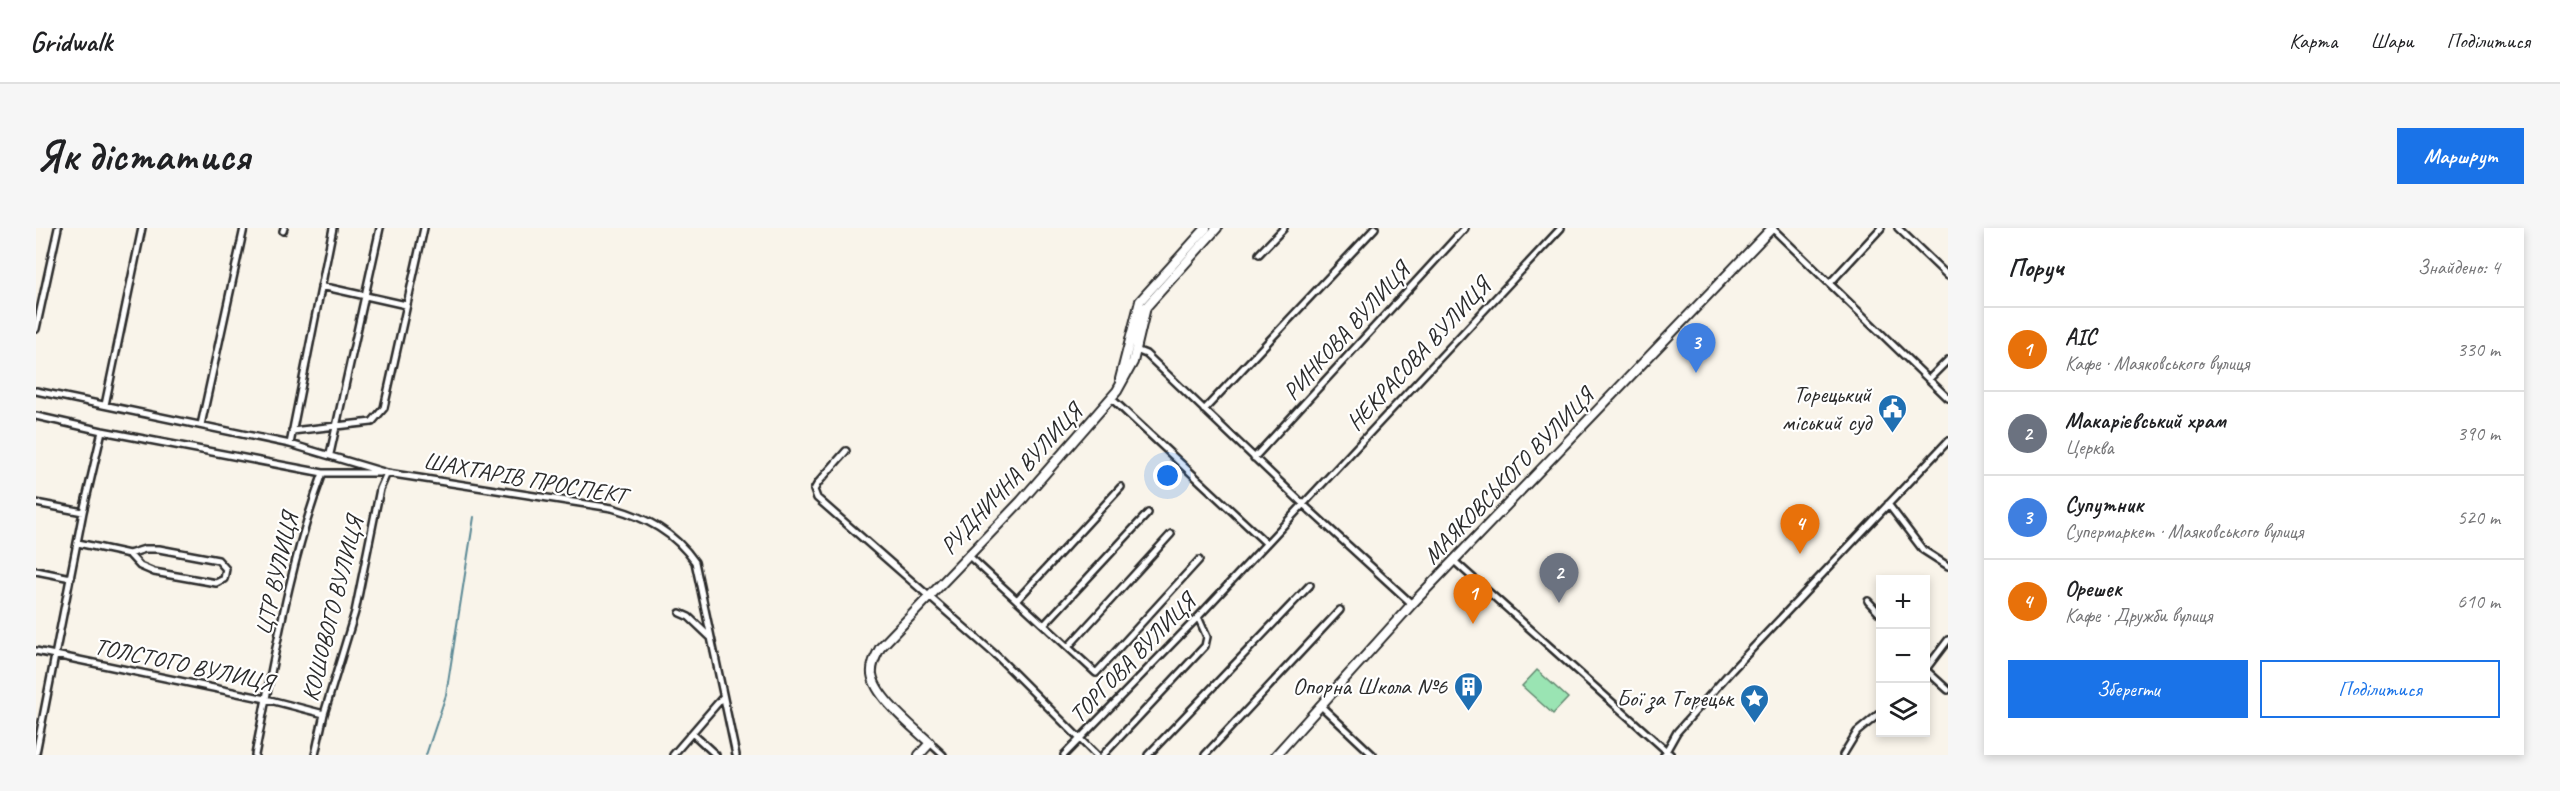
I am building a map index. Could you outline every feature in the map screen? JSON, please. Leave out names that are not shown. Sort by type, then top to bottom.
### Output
[{"type":"main road","points":[[1118,391],[1140,302],[1206,228]]},
{"type":"main road","name":"РУДНИЧНА ВУЛИЦЯ","points":[[930,743],[875,685],[872,673],[874,660],[880,648],[1021,501],[1118,391],[1133,362],[1146,307],[1217,228]]},
{"type":"main road","name":"МАЯКОВСЬКОГО ВУЛИЦЯ","points":[[1275,755],[1453,560],[1772,228]]},
{"type":"main road","points":[[919,755],[930,743]]},
{"type":"street","points":[[36,329],[58,228]]},
{"type":"street","points":[[105,405],[142,228]]},
{"type":"street","points":[[201,425],[244,228]]},
{"type":"street","points":[[290,444],[333,228]]},
{"type":"street","points":[[330,454],[363,295],[380,228]]},
{"type":"street","points":[[292,432],[372,422],[384,408],[424,228]]},
{"type":"street","points":[[1259,254],[1284,228]]},
{"type":"street","points":[[1204,410],[1376,228]]},
{"type":"street","name":"РИНКОВА ВУЛИЦЯ","points":[[1254,458],[1465,228]]},
{"type":"street","name":"НЕКРАСОВА ВУЛИЦЯ","points":[[1266,543],[1561,228]]},
{"type":"street","points":[[1772,228],[1948,398]]},
{"type":"street","points":[[1830,283],[1881,228]]},
{"type":"street","points":[[1898,228],[1948,276]]},
{"type":"street","points":[[321,286],[406,305]]},
{"type":"street","points":[[1136,350],[1146,354],[1254,458],[1412,604]]},
{"type":"street","points":[[1929,379],[1948,360]]},
{"type":"street","name":"ШАХТАРІВ ПРОСПЕКТ","points":[[36,391],[290,444],[387,472],[612,508],[645,519],[676,538],[694,562],[736,755]]},
{"type":"street","points":[[1111,398],[1266,543]]},
{"type":"street","name":"ШАХТАРІВ ПРОСПЕКТ","points":[[36,416],[102,431],[323,473],[387,472]]},
{"type":"street","points":[[36,753],[83,512],[102,431]]},
{"type":"street","points":[[1453,560],[1667,754],[1677,732],[1732,670],[1948,441]]},
{"type":"street","points":[[846,451],[818,483],[814,490],[817,498],[998,657],[1096,755]]},
{"type":"street","name":"КОШОВОГО ВУЛИЦЯ","points":[[315,755],[324,714],[355,612],[380,489],[387,472]]},
{"type":"street","name":"ЦТР ВУЛИЦЯ","points":[[255,755],[289,579],[306,519],[323,473]]},
{"type":"street","points":[[1017,600],[1121,487]]},
{"type":"street","points":[[36,503],[83,512]]},
{"type":"street","points":[[1888,504],[1923,550],[1948,566]]},
{"type":"street","points":[[1044,625],[1149,513]]},
{"type":"street","points":[[1068,647],[1171,534]]},
{"type":"street","points":[[78,543],[129,554],[145,549],[159,549],[218,560],[226,568],[224,579],[216,583],[154,572],[140,566],[129,554]]},
{"type":"street","name":"ТОРГОВА ВУЛИЦЯ","points":[[1064,755],[1198,617],[1266,543]]},
{"type":"street","points":[[968,555],[1096,673],[1199,560]]},
{"type":"street","points":[[36,571],[71,578]]},
{"type":"street","points":[[1148,755],[1310,585]]},
{"type":"street","points":[[1868,601],[1876,609]]},
{"type":"street","points":[[1205,755],[1340,610]]},
{"type":"street","points":[[680,614],[689,617],[711,638]]},
{"type":"street","points":[[1103,755],[1205,646],[1207,637],[1198,617]]},
{"type":"street","points":[[1930,664],[1948,640]]},
{"type":"street","name":"ТОЛСТОГО ВУЛИЦЯ","points":[[36,651],[266,699],[324,714]]},
{"type":"street","points":[[1930,673],[1948,690]]},
{"type":"street","points":[[673,755],[723,697]]},
{"type":"street","points":[[1320,705],[1373,755]]},
{"type":"street","points":[[1843,755],[1857,732],[1876,717]]},
{"type":"street","points":[[692,733],[716,755]]},
{"type":"street","name":"РУДНИЧНА ВУЛИЦЯ","points":[[930,743],[943,755]]},
{"type":"green space","points":[[1537,670],[1568,698],[1553,714],[1522,686]]},
{"type":"waterway","points":[[426,755],[446,695],[474,517]]},
{"type":"place","name":"Супутник","points":[[1696,373]]},
{"type":"place","name":"Торецький міський суд","points":[[1892,434]]},
{"type":"place","name":"Орешек","points":[[1800,554]]},
{"type":"place","name":"Макарієвський храм","points":[[1559,603]]},
{"type":"place","name":"АІС","points":[[1473,624]]},
{"type":"place","name":"Опорна Школа №6","points":[[1468,712]]},
{"type":"place","name":"Бої за Торецьк","points":[[1754,724]]}]
